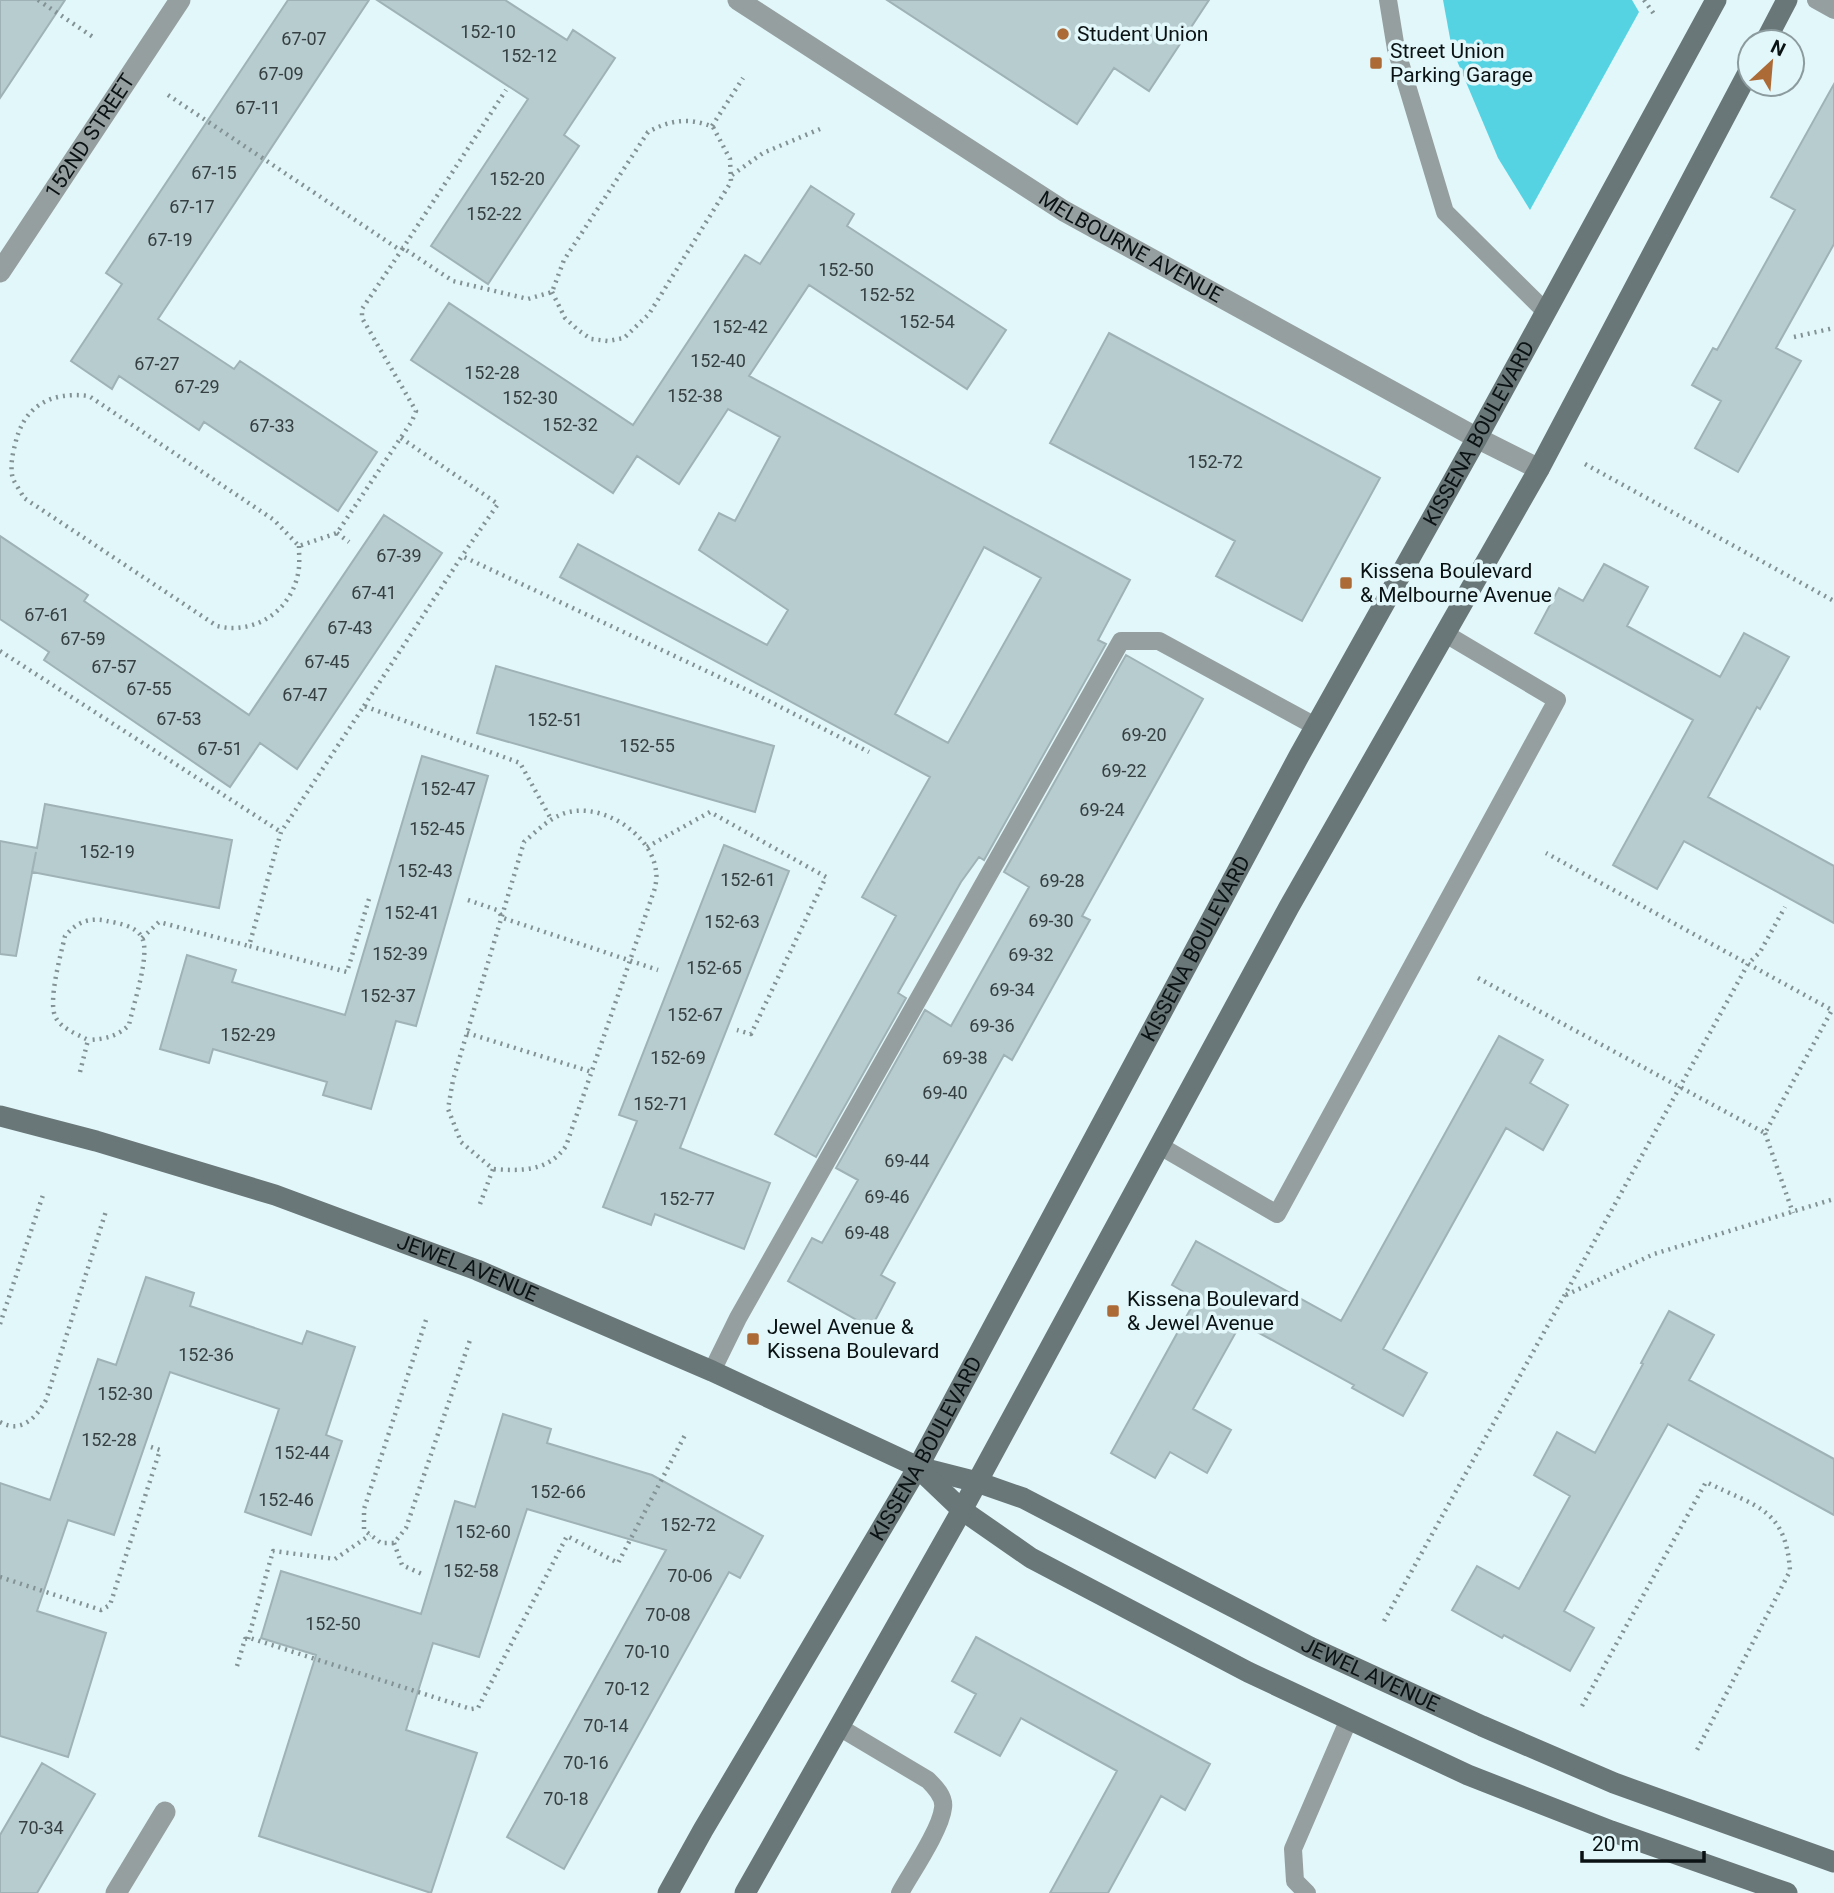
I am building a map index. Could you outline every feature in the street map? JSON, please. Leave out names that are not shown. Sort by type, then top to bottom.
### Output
[{"type":"main road","name":"KISSENA BOULEVARD","points":[[668,1893],[702,1830],[918,1467],[1315,726],[1477,438],[1716,0]]},
{"type":"main road","points":[[1772,28],[1787,0]]},
{"type":"main road","points":[[753,1890],[839,1727],[962,1510],[1289,907],[1539,469],[1736,96]]},
{"type":"main road","name":"JEWEL AVENUE","points":[[0,1116],[96,1141],[275,1195],[477,1270],[712,1371],[918,1467],[977,1482],[1023,1498],[1310,1647],[1482,1726],[1614,1783],[1834,1862]]},
{"type":"main road","name":"JEWEL AVENUE","points":[[918,1467],[962,1510],[1031,1558],[1248,1672],[1468,1775],[1611,1831],[1787,1893]]},
{"type":"street","name":"152ND STREET","points":[[0,272],[180,0]]},
{"type":"street","name":"MELBOURNE AVENUE","points":[[738,0],[1064,211],[1477,438],[1539,469]]},
{"type":"street","points":[[116,1893],[165,1812]]},
{"type":"lane","points":[[1388,0],[1396,49],[1445,212],[1545,311]]},
{"type":"lane","points":[[1816,0],[1834,10]]},
{"type":"lane","points":[[1160,1146],[1277,1214],[1557,699],[1444,633]]},
{"type":"lane","points":[[712,1371],[738,1318],[1121,641],[1159,641],[1315,726]]},
{"type":"lane","points":[[1307,1893],[1295,1881],[1293,1849],[1349,1719]]},
{"type":"lane","points":[[839,1727],[928,1780],[937,1789],[944,1806],[939,1822],[900,1893]]},
{"type":"path","points":[[38,0],[96,39]]},
{"type":"path","points":[[1644,0],[1654,14]]},
{"type":"path","points":[[712,126],[743,78]]},
{"type":"path","points":[[299,546],[337,533],[416,411],[362,318],[362,309],[506,90]]},
{"type":"path","points":[[168,95],[397,248],[403,248],[453,281],[528,299],[552,292]]},
{"type":"path","points":[[679,120],[699,121],[712,126],[730,159],[731,182],[649,314],[624,338],[608,341],[591,338],[565,318],[552,292],[564,260],[648,132],[662,124],[679,120]]},
{"type":"path","points":[[731,176],[762,153],[820,129]]},
{"type":"path","points":[[1794,337],[1834,328]]},
{"type":"path","points":[[69,394],[89,396],[274,520],[299,546],[298,574],[290,595],[280,609],[265,620],[245,628],[217,626],[24,498],[13,477],[12,457],[17,433],[24,419],[54,397],[69,394]]},
{"type":"path","points":[[249,946],[281,832],[498,504],[401,438]]},
{"type":"path","points":[[1586,464],[1834,601]]},
{"type":"path","points":[[337,533],[349,542]]},
{"type":"path","points":[[462,556],[749,691],[869,752]]},
{"type":"path","points":[[0,651],[281,832]]},
{"type":"path","points":[[364,706],[520,763],[551,819]]},
{"type":"path","points":[[574,811],[601,813],[629,828],[647,847],[656,870],[655,888],[566,1146],[558,1158],[526,1171],[493,1169],[461,1142],[448,1110],[453,1080],[524,842],[551,819],[574,811]]},
{"type":"path","points":[[647,847],[710,812],[826,877],[751,1034],[737,1030]]},
{"type":"path","points":[[1546,853],[1832,1010],[1765,1133]]},
{"type":"path","points":[[142,938],[159,922],[347,972],[369,899]]},
{"type":"path","points":[[468,900],[497,910],[503,918],[658,970]]},
{"type":"path","points":[[1384,1621],[1748,964],[1760,952],[1785,907]]},
{"type":"path","points":[[85,919],[105,920],[130,927],[142,938],[147,948],[129,1025],[121,1033],[106,1039],[88,1040],[62,1026],[54,1017],[52,1003],[65,936],[85,919]]},
{"type":"path","points":[[1478,978],[1765,1133],[1793,1213]]},
{"type":"path","points":[[467,1033],[592,1072]]},
{"type":"path","points":[[80,1072],[88,1040]]},
{"type":"path","points":[[480,1204],[493,1169]]},
{"type":"path","points":[[0,1324],[43,1195]]},
{"type":"path","points":[[1565,1295],[1654,1254],[1834,1199]]},
{"type":"path","points":[[0,1422],[8,1427],[25,1425],[38,1415],[46,1400],[106,1211]]},
{"type":"path","points":[[394,1543],[381,1543],[364,1530],[364,1509],[426,1320]]},
{"type":"path","points":[[394,1543],[406,1528],[471,1337]]},
{"type":"path","points":[[248,1639],[471,1709],[478,1708],[567,1536],[618,1563],[685,1435]]},
{"type":"path","points":[[0,1577],[101,1609],[110,1605],[160,1451],[150,1447]]},
{"type":"path","points":[[1581,1706],[1706,1482],[1766,1511],[1783,1529],[1789,1550],[1790,1571],[1697,1749]]},
{"type":"path","points":[[237,1666],[245,1639],[248,1639],[273,1551],[335,1559],[370,1535]]},
{"type":"path","points":[[394,1543],[402,1565],[422,1574]]},
{"type":"shaded area","points":[[1443,0],[1632,0],[1639,12],[1530,210],[1498,158],[1452,49]]},
{"type":"building","points":[[0,0],[65,0],[0,98]]},
{"type":"building","points":[[288,0],[369,0],[158,319],[234,369],[240,361],[377,452],[338,511],[204,422],[199,430],[119,376],[112,389],[71,361],[122,284],[106,273]]},
{"type":"building","points":[[377,0],[505,0],[567,40],[573,30],[615,58],[564,135],[579,146],[488,284],[431,246],[528,99]]},
{"type":"building","name":"Student Union","points":[[887,0],[1209,0],[1149,91],[1114,68],[1077,124]]},
{"type":"building","points":[[1834,84],[1834,244],[1776,348],[1801,361],[1738,472],[1695,448],[1721,401],[1692,385],[1713,348],[1717,350],[1795,210],[1771,197]]},
{"type":"building","points":[[811,186],[854,214],[847,226],[1006,330],[967,389],[809,285],[749,376],[1130,580],[1098,640],[1106,644],[984,860],[979,857],[961,882],[898,993],[906,998],[816,1157],[775,1134],[896,916],[862,897],[930,777],[560,577],[578,544],[767,645],[788,610],[699,550],[719,513],[735,521],[780,437],[728,409],[679,484],[637,456],[613,493],[411,360],[449,303],[633,425],[745,255],[760,264]],"holes":[[[984,547],[1041,578],[948,743],[895,714]]]},
{"type":"building","points":[[1109,333],[1380,478],[1302,621],[1216,576],[1235,541],[1050,443]]},
{"type":"building","points":[[384,515],[442,553],[297,769],[260,743],[230,787],[44,660],[49,652],[0,619],[0,536],[88,595],[84,601],[249,715]]},
{"type":"building","points":[[1604,564],[1648,587],[1627,626],[1720,677],[1744,633],[1789,657],[1760,709],[1757,707],[1708,797],[1834,866],[1834,923],[1684,841],[1657,889],[1613,865],[1693,720],[1535,633],[1559,588],[1583,601]]},
{"type":"building","points":[[1126,655],[1203,699],[1082,916],[1090,920],[1012,1060],[1004,1055],[881,1275],[895,1283],[871,1328],[788,1281],[812,1238],[822,1243],[858,1180],[836,1168],[925,1010],[951,1026],[1029,887],[1004,872]]},
{"type":"building","points":[[496,666],[774,746],[755,812],[477,733]]},
{"type":"building","points":[[422,756],[488,776],[416,1026],[396,1021],[371,1109],[323,1095],[327,1082],[213,1049],[209,1063],[160,1049],[187,955],[236,970],[232,982],[345,1015]]},
{"type":"building","points":[[45,804],[232,840],[219,908],[32,872],[16,956],[0,954],[0,841],[37,848]]},
{"type":"building","points":[[724,845],[789,871],[680,1148],[770,1183],[744,1249],[655,1214],[651,1225],[603,1207],[637,1121],[619,1115]]},
{"type":"building","points":[[1499,1036],[1543,1060],[1530,1083],[1568,1105],[1543,1150],[1506,1128],[1383,1349],[1427,1373],[1403,1416],[1352,1388],[1354,1385],[1241,1323],[1193,1409],[1231,1430],[1207,1473],[1170,1452],[1155,1478],[1111,1453],[1196,1299],[1172,1285],[1196,1241],[1341,1321]]},
{"type":"building","points":[[146,1277],[194,1293],[190,1306],[302,1344],[307,1331],[355,1347],[326,1435],[342,1441],[311,1535],[245,1512],[279,1409],[170,1372],[114,1535],[68,1520],[37,1611],[106,1633],[68,1757],[0,1736],[0,1483],[50,1500],[98,1359],[116,1365]]},
{"type":"building","points":[[1669,1311],[1714,1335],[1689,1380],[1834,1459],[1834,1515],[1668,1424],[1564,1611],[1594,1628],[1570,1671],[1452,1610],[1477,1566],[1519,1589],[1570,1496],[1534,1475],[1557,1432],[1595,1453]]},
{"type":"building","points":[[503,1414],[551,1429],[547,1443],[652,1475],[763,1536],[740,1578],[729,1572],[564,1869],[507,1837],[666,1550],[527,1509],[479,1657],[433,1643],[406,1730],[477,1753],[431,1893],[259,1836],[316,1655],[261,1638],[281,1571],[421,1614],[455,1501],[475,1507]]},
{"type":"building","points":[[976,1637],[1210,1764],[1185,1810],[1161,1796],[1108,1893],[1050,1893],[1117,1771],[1021,1718],[1000,1756],[955,1732],[976,1694],[952,1681]]},
{"type":"building","points":[[42,1763],[95,1794],[37,1893],[0,1893],[0,1835]]},
{"type":"place","name":"Student Union","points":[[1063,34]]},
{"type":"place","name":"Street Union Parking Garage","points":[[1376,63]]},
{"type":"place","name":"Kissena Boulevard & Melbourne Avenue","points":[[1346,583]]},
{"type":"place","name":"Kissena Boulevard & Jewel Avenue","points":[[1113,1311]]},
{"type":"place","name":"Jewel Avenue & Kissena Boulevard","points":[[753,1339]]}]
